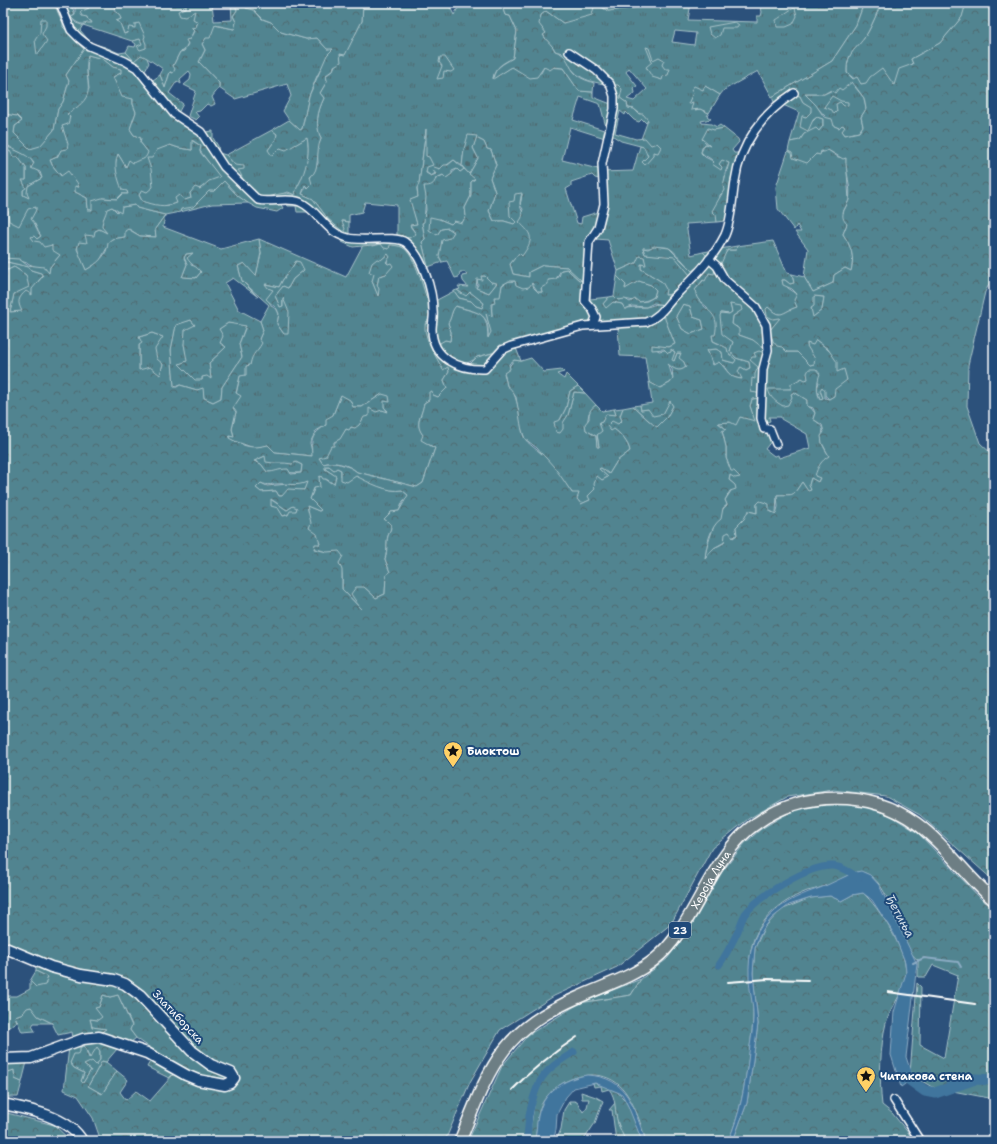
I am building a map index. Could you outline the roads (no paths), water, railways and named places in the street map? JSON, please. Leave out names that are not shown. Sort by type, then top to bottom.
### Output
[{"type":"main road","name":"Хероја Луна","points":[[460,1141],[490,1070],[510,1041],[531,1022],[551,1009],[632,973],[655,960],[676,935],[717,868],[732,847],[755,824],[775,812],[805,802],[830,798],[856,799],[888,808],[906,816],[931,835],[994,900]]},
{"type":"street","points":[[60,3],[71,30],[79,38],[89,46],[125,61],[137,68],[174,114],[201,132],[224,167],[258,200],[300,202],[319,217],[328,229],[338,234],[360,240],[396,239],[404,241],[418,256],[428,285],[434,311],[432,330],[434,343],[438,352],[448,362],[473,370],[485,370],[502,350],[511,346],[583,326],[646,322],[655,318],[709,259],[725,234],[731,210],[735,180],[743,151],[755,129],[766,115],[781,101],[794,93]]},
{"type":"street","points":[[568,52],[596,70],[610,84],[614,96],[614,109],[602,164],[604,204],[598,228],[589,242],[585,301],[592,309],[596,317],[593,326]]},
{"type":"street","points":[[709,259],[717,266],[725,280],[756,307],[766,325],[768,350],[763,369],[761,418],[764,429],[770,429],[776,444]]},
{"type":"street","name":"Златиборска","points":[[3,947],[51,968],[81,975],[114,980],[125,984],[140,995],[192,1051],[211,1065],[231,1073],[234,1078],[230,1083],[225,1084],[198,1080],[147,1053],[99,1037],[83,1039],[31,1058],[3,1059]]},
{"type":"street","points":[[894,1100],[920,1141]]},
{"type":"street","points":[[3,1104],[57,1120],[75,1130],[82,1141]]},
{"type":"water","points":[[861,871],[870,875],[879,885],[917,964],[906,1057],[913,1078],[901,1087],[891,1055],[894,1012],[906,973],[905,962],[894,934],[872,900],[863,893],[852,895],[841,901],[830,896],[811,898],[789,905],[772,918],[764,928],[755,948],[753,973],[758,1024],[747,1103],[733,1141],[728,1141],[739,1112],[748,1061],[753,1014],[749,982],[750,960],[753,945],[758,932],[766,920],[788,902],[801,895]]},
{"type":"water","points":[[587,1075],[601,1077],[621,1088],[633,1106],[646,1141],[642,1141],[622,1094],[595,1083],[574,1088],[566,1097],[557,1114],[556,1130],[553,1141],[534,1141],[538,1116],[544,1100],[562,1083]]},
{"type":"waterway","points":[[719,965],[738,931],[745,914],[761,898],[773,890],[797,876],[822,867],[839,867],[859,878]]},
{"type":"waterway","points":[[913,963],[924,958],[958,962],[961,967]]},
{"type":"waterway","points":[[526,1141],[529,1116],[535,1093],[542,1077],[563,1058],[574,1052]]},
{"type":"waterway","name":"Ђетиња","points":[[905,1069],[907,1078],[925,1091],[935,1093],[975,1079],[994,1080]]},
{"type":"railway","points":[[728,982],[768,979],[808,980]]},
{"type":"railway","points":[[888,992],[975,1004]]},
{"type":"railway","points":[[512,1090],[527,1075],[577,1037]]},
{"type":"place","name":"Биоктош","points":[[453,768]]},
{"type":"place","name":"Читакова стена","points":[[866,1093]]}]
